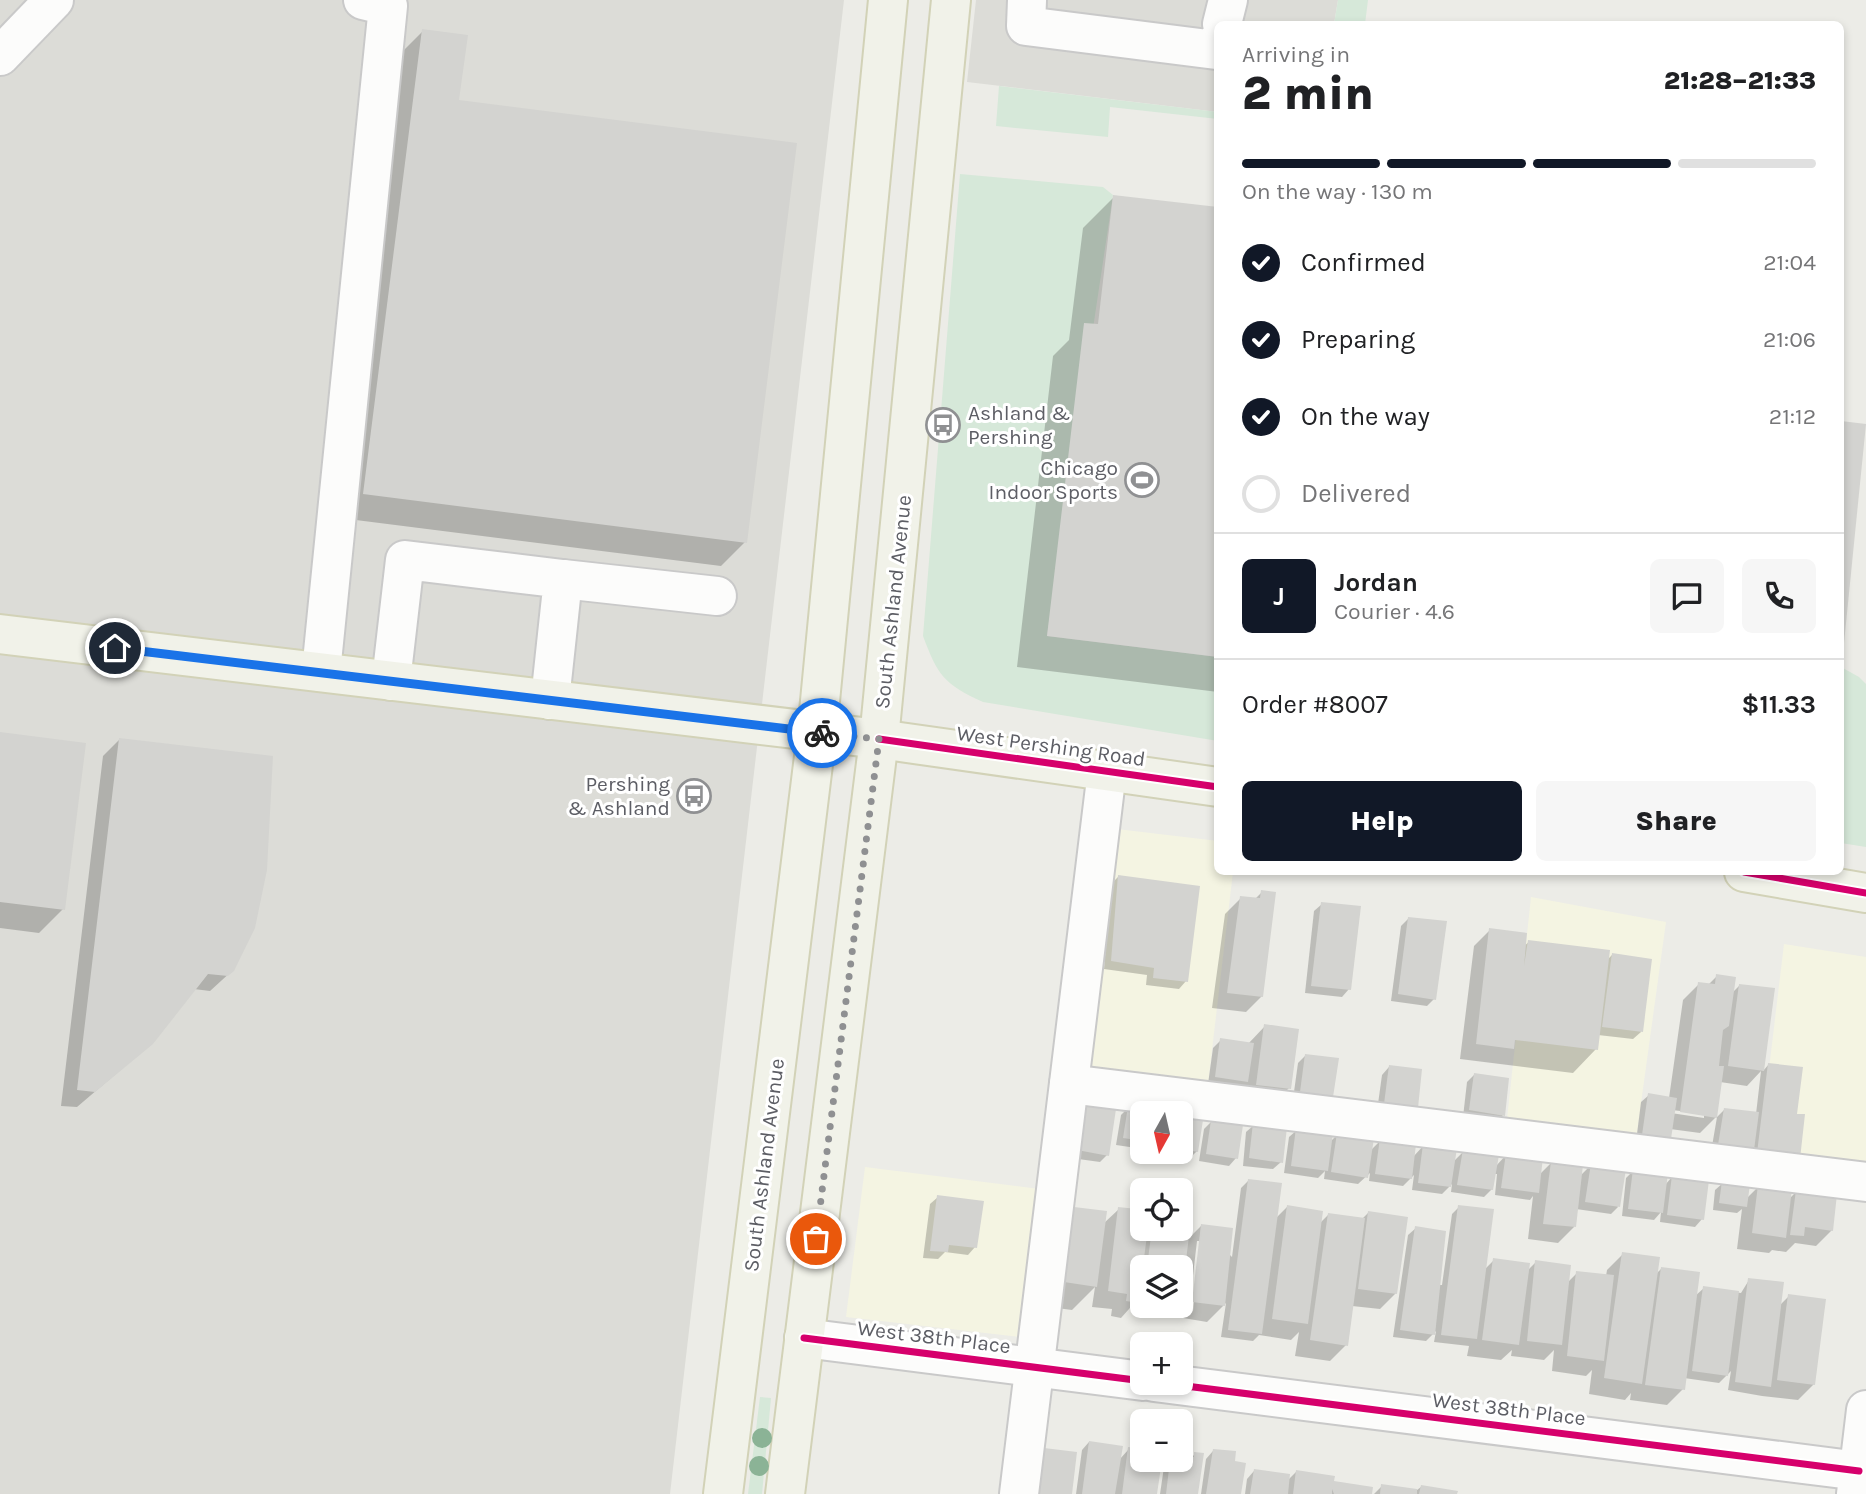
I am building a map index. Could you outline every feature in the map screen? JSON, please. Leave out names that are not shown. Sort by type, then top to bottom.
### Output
[{"type":"main road","name":"South Ashland Avenue","points":[[723,1494],[817,732],[888,0]]},
{"type":"main road","name":"South Ashland Avenue","points":[[785,1494],[879,739],[951,0]]},
{"type":"main road","name":"West Pershing Road","points":[[0,634],[879,739],[1214,786]]},
{"type":"main road","points":[[1761,875],[1866,893]]},
{"type":"street","points":[[0,56],[54,0]]},
{"type":"street","points":[[321,672],[388,6],[363,0]]},
{"type":"street","points":[[1027,0],[1026,26],[1214,50]]},
{"type":"street","points":[[1223,21],[1228,0]]},
{"type":"street","points":[[391,681],[405,560],[717,596]]},
{"type":"street","points":[[550,700],[563,579]]},
{"type":"street","points":[[1018,1494],[1107,771]]},
{"type":"street","points":[[1069,1084],[1866,1182]]},
{"type":"street","name":"West 38th Place","points":[[804,1338],[1130,1379]]},
{"type":"street","name":"West 38th Place","points":[[1193,1388],[1857,1482]]},
{"type":"street","points":[[1857,1482],[1866,1410]]},
{"type":"shaded area","points":[[0,0],[844,0],[670,1494],[0,1494]]},
{"type":"shaded area","points":[[976,0],[1338,0],[1334,21],[1214,21],[1214,112],[967,82]]},
{"type":"shaded area","points":[[1338,0],[1368,0],[1365,21],[1334,21]]},
{"type":"shaded area","points":[[999,86],[1214,112],[1214,119],[1110,107],[1108,137],[996,126]]},
{"type":"shaded area","points":[[960,174],[1103,187],[1113,195],[1047,636],[1214,657],[1214,740],[983,702],[959,690],[944,677],[933,661],[923,636]]},
{"type":"shaded area","points":[[1844,669],[1866,684],[1866,847],[1844,843]]},
{"type":"shaded area","points":[[1100,827],[1214,841],[1214,875],[1233,875],[1206,1101],[1069,1084]]},
{"type":"shaded area","points":[[1531,897],[1666,922],[1634,1154],[1505,1138]]},
{"type":"shaded area","points":[[1784,944],[1866,957],[1866,1182],[1757,1169]]},
{"type":"shaded area","points":[[865,1167],[1055,1191],[1037,1339],[846,1317]]},
{"type":"shaded area","points":[[760,1397],[771,1398],[762,1494],[748,1494]]},
{"type":"building","points":[[422,29],[468,35],[459,100],[797,143],[747,543],[363,494]]},
{"type":"building","name":"Chicago Indoor Sports","points":[[1113,195],[1214,207],[1214,657],[1047,636],[1084,323],[1098,324]]},
{"type":"building","points":[[1844,421],[1866,424],[1844,643]]},
{"type":"building","points":[[0,732],[86,743],[65,910],[0,902]]},
{"type":"building","points":[[119,738],[273,756],[267,870],[255,928],[234,971],[228,976],[208,974],[153,1044],[95,1092],[77,1090]]},
{"type":"building","points":[[1118,875],[1200,886],[1188,982],[1153,978],[1154,968],[1111,961]]},
{"type":"building","points":[[1261,890],[1276,892],[1263,997],[1227,993],[1240,896],[1260,898]]},
{"type":"building","points":[[1321,902],[1361,906],[1351,990],[1311,986]]},
{"type":"building","points":[[1408,917],[1447,921],[1436,1000],[1398,994]]},
{"type":"building","points":[[1489,928],[1527,933],[1524,966],[1528,940],[1610,950],[1598,1050],[1515,1040],[1514,1049],[1476,1044]]},
{"type":"building","points":[[1612,953],[1652,959],[1643,1032],[1602,1027]]},
{"type":"building","points":[[1716,974],[1736,977],[1729,1026],[1723,1030],[1719,1066],[1724,1066],[1717,1118],[1680,1112],[1698,982],[1715,984]]},
{"type":"building","points":[[1739,984],[1775,988],[1764,1071],[1728,1066]]},
{"type":"building","points":[[1264,1024],[1299,1029],[1291,1089],[1256,1085]]},
{"type":"building","points":[[1220,1038],[1254,1043],[1248,1082],[1215,1077]]},
{"type":"building","points":[[1305,1054],[1339,1058],[1333,1097],[1300,1092]]},
{"type":"building","points":[[1768,1063],[1803,1067],[1797,1114],[1805,1114],[1800,1159],[1757,1153]]},
{"type":"building","points":[[1389,1065],[1422,1069],[1418,1108],[1384,1104]]},
{"type":"building","points":[[1474,1073],[1509,1078],[1505,1116],[1469,1110]]},
{"type":"building","points":[[1648,1093],[1677,1098],[1671,1139],[1642,1135]]},
{"type":"building","points":[[1085,1104],[1116,1109],[1109,1156],[1077,1150]]},
{"type":"building","points":[[1128,1106],[1130,1139],[1123,1138]]},
{"type":"building","points":[[1724,1108],[1759,1112],[1754,1150],[1718,1145]]},
{"type":"building","points":[[1194,1118],[1203,1120],[1198,1152],[1194,1151]]},
{"type":"building","points":[[1211,1120],[1243,1125],[1238,1159],[1206,1154]]},
{"type":"building","points":[[1253,1123],[1287,1127],[1283,1163],[1249,1158]]},
{"type":"building","points":[[1296,1128],[1333,1133],[1328,1171],[1291,1166]]},
{"type":"building","points":[[1337,1133],[1374,1138],[1368,1178],[1331,1172]]},
{"type":"building","points":[[1380,1138],[1416,1144],[1412,1179],[1375,1174]]},
{"type":"building","points":[[1423,1144],[1457,1148],[1451,1187],[1418,1183]]},
{"type":"building","points":[[1463,1149],[1499,1155],[1493,1190],[1457,1185]]},
{"type":"building","points":[[1506,1153],[1543,1157],[1539,1193],[1501,1188]]},
{"type":"building","points":[[1551,1161],[1583,1165],[1576,1227],[1543,1224]]},
{"type":"building","points":[[1591,1163],[1626,1169],[1620,1207],[1585,1202]]},
{"type":"building","points":[[1633,1169],[1668,1173],[1663,1213],[1628,1209]]},
{"type":"building","points":[[1672,1175],[1709,1180],[1704,1220],[1667,1215]]},
{"type":"building","points":[[1248,1179],[1282,1183],[1262,1334],[1228,1330]]},
{"type":"building","points":[[1722,1181],[1750,1184],[1747,1207],[1719,1203]]},
{"type":"building","points":[[1758,1185],[1792,1189],[1786,1238],[1752,1233]]},
{"type":"building","points":[[1796,1190],[1837,1194],[1833,1231],[1805,1227],[1804,1236],[1790,1235]]},
{"type":"building","points":[[937,1195],[984,1201],[977,1248],[949,1245],[948,1252],[930,1251]]},
{"type":"building","points":[[1287,1205],[1323,1211],[1308,1324],[1272,1319]]},
{"type":"building","points":[[1458,1205],[1494,1209],[1477,1339],[1441,1335]]},
{"type":"building","points":[[1074,1207],[1107,1211],[1097,1287],[1064,1282]]},
{"type":"building","points":[[1118,1207],[1130,1208],[1130,1241],[1146,1241],[1144,1255],[1130,1255],[1130,1302],[1126,1301],[1127,1294],[1108,1291]]},
{"type":"building","points":[[1368,1211],[1408,1217],[1397,1294],[1358,1289]]},
{"type":"building","points":[[1328,1213],[1365,1218],[1348,1346],[1310,1340]]},
{"type":"building","points":[[1201,1224],[1233,1228],[1225,1306],[1193,1302]]},
{"type":"building","points":[[1415,1226],[1446,1231],[1435,1335],[1400,1330]]},
{"type":"building","points":[[1150,1241],[1188,1241],[1187,1255],[1149,1255]]},
{"type":"building","points":[[1622,1252],[1660,1257],[1642,1384],[1604,1378]]},
{"type":"building","points":[[1493,1258],[1530,1263],[1519,1345],[1482,1340]]},
{"type":"building","points":[[1535,1260],[1571,1265],[1562,1345],[1527,1341]]},
{"type":"building","points":[[1661,1267],[1700,1272],[1685,1390],[1645,1385]]},
{"type":"building","points":[[1576,1271],[1614,1275],[1604,1361],[1567,1356]]},
{"type":"building","points":[[1748,1278],[1784,1282],[1771,1387],[1735,1382]]},
{"type":"building","points":[[1703,1286],[1739,1291],[1728,1376],[1692,1371]]},
{"type":"building","points":[[1788,1294],[1826,1299],[1815,1385],[1777,1380]]},
{"type":"building","points":[[1089,1441],[1123,1446],[1115,1494],[1082,1494]]},
{"type":"building","points":[[1130,1447],[1130,1472],[1160,1472],[1157,1494],[1122,1494]]},
{"type":"building","points":[[1044,1448],[1077,1452],[1072,1494],[1038,1494]]},
{"type":"building","points":[[1213,1449],[1236,1451],[1235,1461],[1246,1463],[1241,1494],[1206,1494]]},
{"type":"building","points":[[1194,1452],[1204,1453],[1198,1494],[1166,1494],[1169,1472],[1193,1472]]},
{"type":"building","points":[[1254,1469],[1290,1474],[1288,1494],[1250,1494]]},
{"type":"building","points":[[1296,1470],[1335,1476],[1334,1481],[1373,1487],[1372,1494],[1334,1494],[1332,1489],[1332,1494],[1293,1494]]},
{"type":"building","points":[[1381,1484],[1417,1489],[1417,1494],[1380,1494]]},
{"type":"building","points":[[1421,1485],[1458,1491],[1457,1494],[1419,1494]]},
{"type":"cycle path","points":[[879,739],[1214,786]]},
{"type":"cycle path","points":[[1761,875],[1866,893]]},
{"type":"cycle path","points":[[804,1338],[1130,1379]]},
{"type":"cycle path","points":[[1193,1387],[1859,1471]]},
{"type":"way so far","points":[[816,1239],[879,739],[822,733]]},
{"type":"place","name":"Ashland & Pershing","points":[[943,425]]},
{"type":"place","name":"Chicago Indoor Sports","points":[[1142,480]]},
{"type":"place","name":"Pershing & Ashland","points":[[694,796]]},
{"type":"route","points":[[115,648],[822,733]]}]
